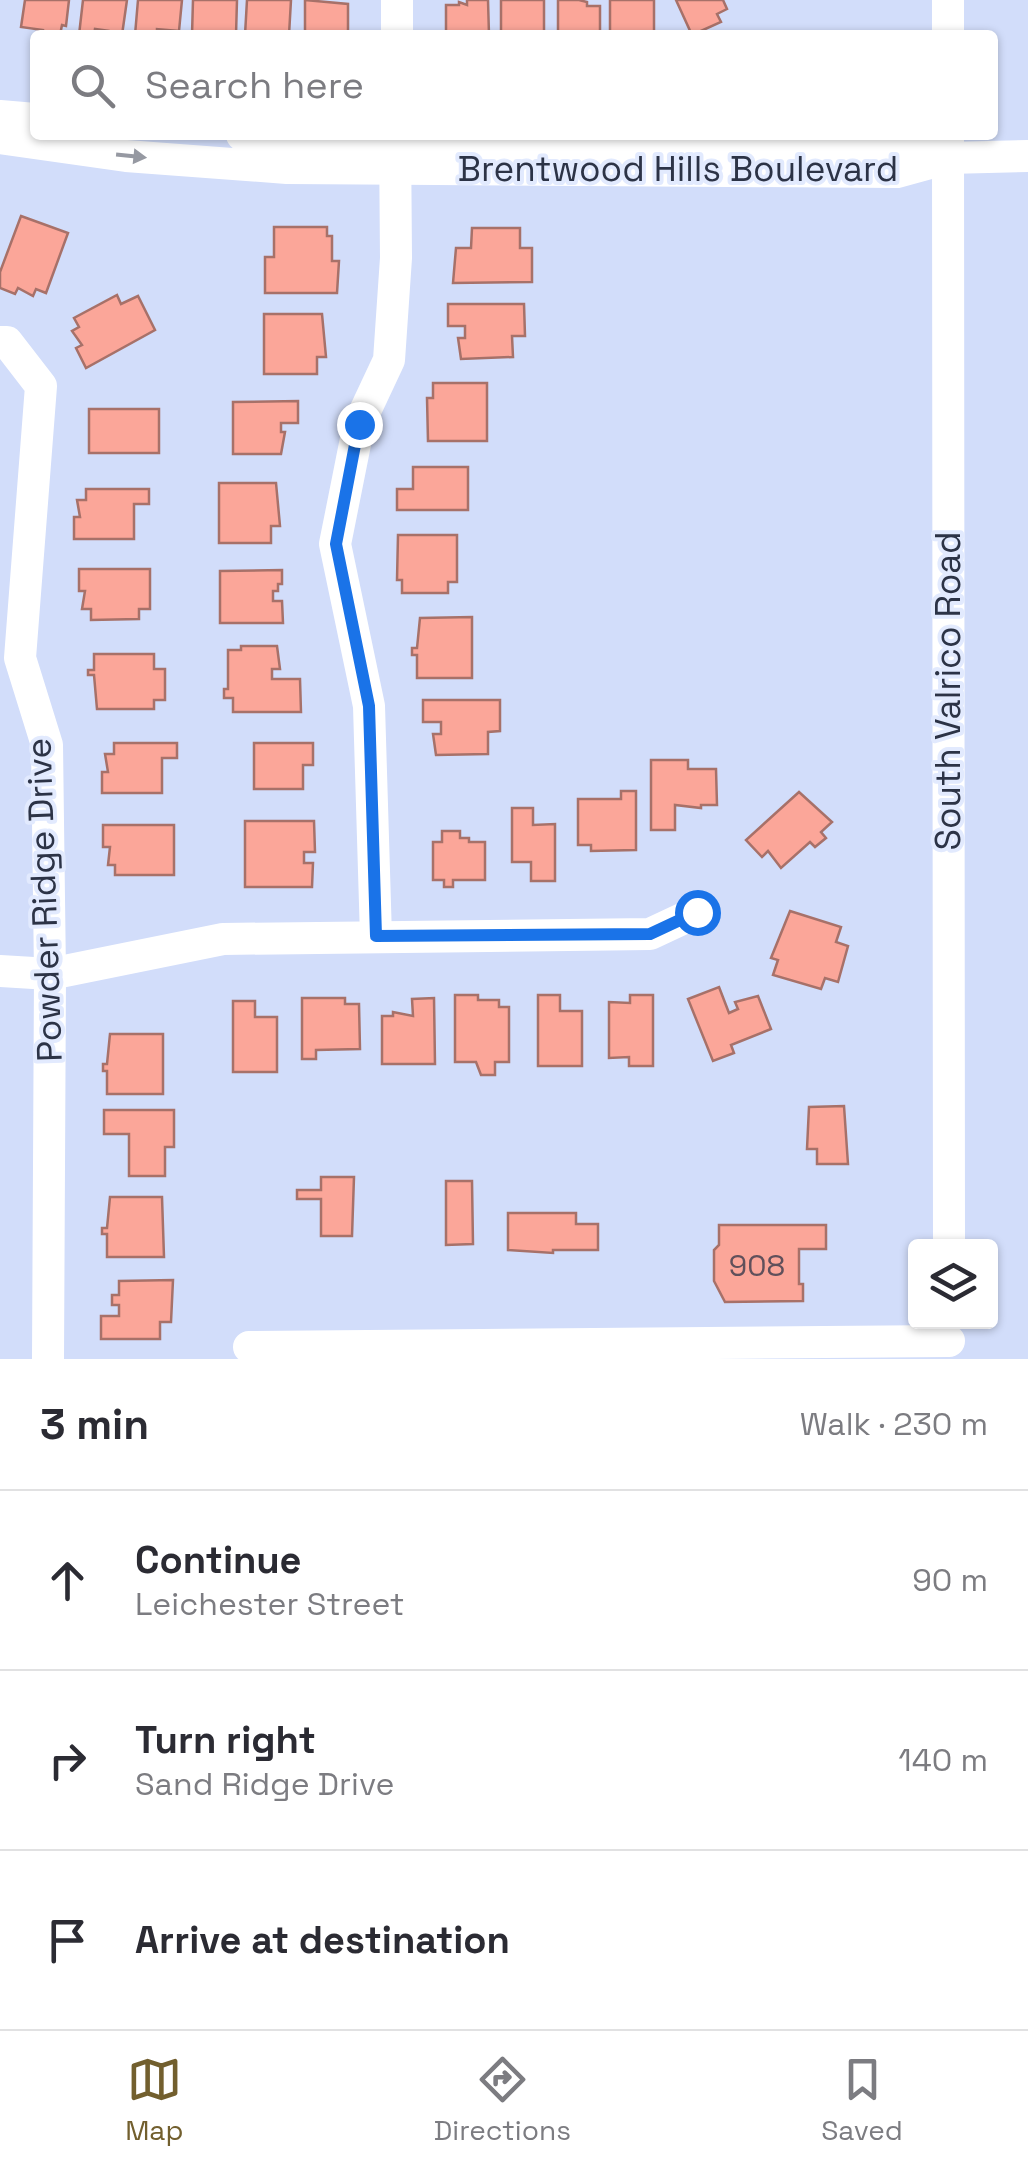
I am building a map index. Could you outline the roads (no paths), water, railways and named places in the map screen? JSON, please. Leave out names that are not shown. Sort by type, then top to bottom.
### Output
[{"type":"street","points":[[397,30],[398,0]]},
{"type":"street","points":[[948,0],[948,30]]},
{"type":"street","points":[[0,116],[30,119]]},
{"type":"street","name":"Brentwood Hills Boulevard","points":[[0,138],[226,165],[396,148],[896,142],[1028,156]]},
{"type":"street","name":"Brentwood Hills Boulevard","points":[[301,140],[396,148]]},
{"type":"street","name":"South Valrico Road","points":[[948,146],[949,1239]]},
{"type":"street","points":[[376,936],[369,706],[336,544],[359,424],[389,360],[396,258],[396,148]]},
{"type":"street","name":"Powder Ridge Drive","points":[[0,342],[7,342],[40,386],[10,658],[47,745],[48,1359]]},
{"type":"street","points":[[0,971],[50,974],[224,939],[650,934],[697,912]]},
{"type":"street","points":[[248,1347],[949,1341]]}]
